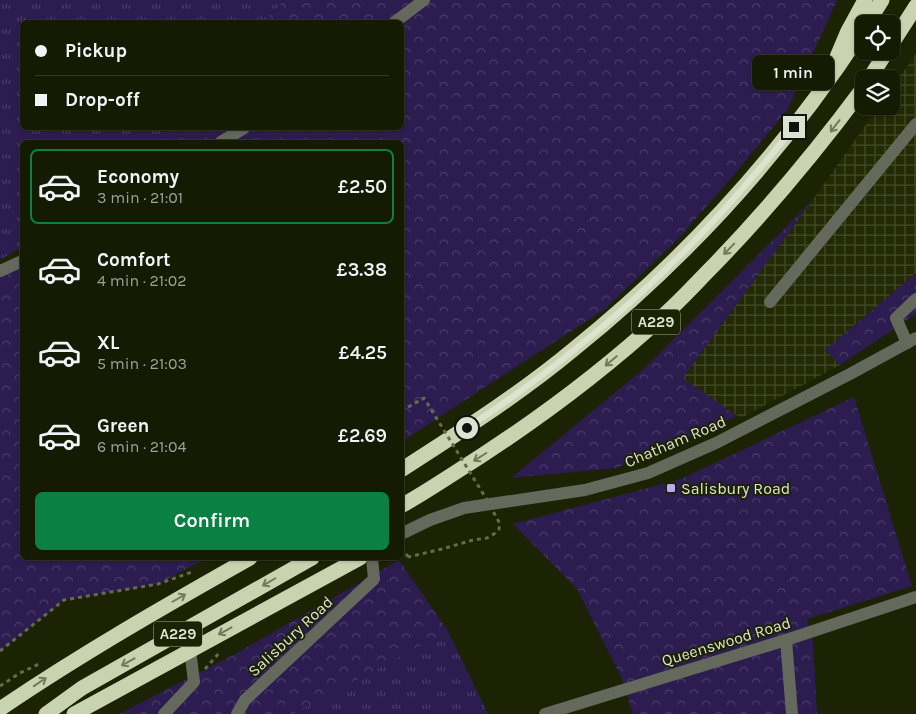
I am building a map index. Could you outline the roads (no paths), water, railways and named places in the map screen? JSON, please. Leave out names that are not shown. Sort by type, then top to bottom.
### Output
[{"type":"highway","points":[[823,89],[848,31],[865,0]]},
{"type":"highway","points":[[873,15],[882,0]]},
{"type":"highway","points":[[900,31],[916,6]]},
{"type":"highway","name":"A229","points":[[404,468],[488,414],[574,350],[681,254],[724,210],[782,141],[823,89],[855,41]]},
{"type":"highway","name":"A229","points":[[404,504],[490,451],[555,406],[665,314],[766,209],[828,135],[855,99]]},
{"type":"highway","name":"A229","points":[[0,709],[46,678],[142,619],[246,560]]},
{"type":"highway","name":"A229","points":[[46,714],[82,688],[308,560]]},
{"type":"highway","points":[[74,714],[356,560]]},
{"type":"street","points":[[398,20],[424,0]]},
{"type":"street","points":[[770,302],[916,124]]},
{"type":"street","points":[[224,140],[241,130]]},
{"type":"street","points":[[0,271],[20,262]]},
{"type":"street","points":[[912,340],[896,318],[916,299]]},
{"type":"street","name":"Chatham Road","points":[[404,533],[430,520],[464,508],[585,490],[648,473],[716,443],[912,340]]},
{"type":"street","name":"Salisbury Road","points":[[237,714],[245,700],[374,579],[372,560]]},
{"type":"street","name":"Queenswood Road","points":[[545,714],[786,640],[916,597]]},
{"type":"street","points":[[164,714],[194,682],[190,650],[183,631]]},
{"type":"street","points":[[786,640],[792,714]]},
{"type":"place","name":"Salisbury Road","points":[[671,488]]}]
